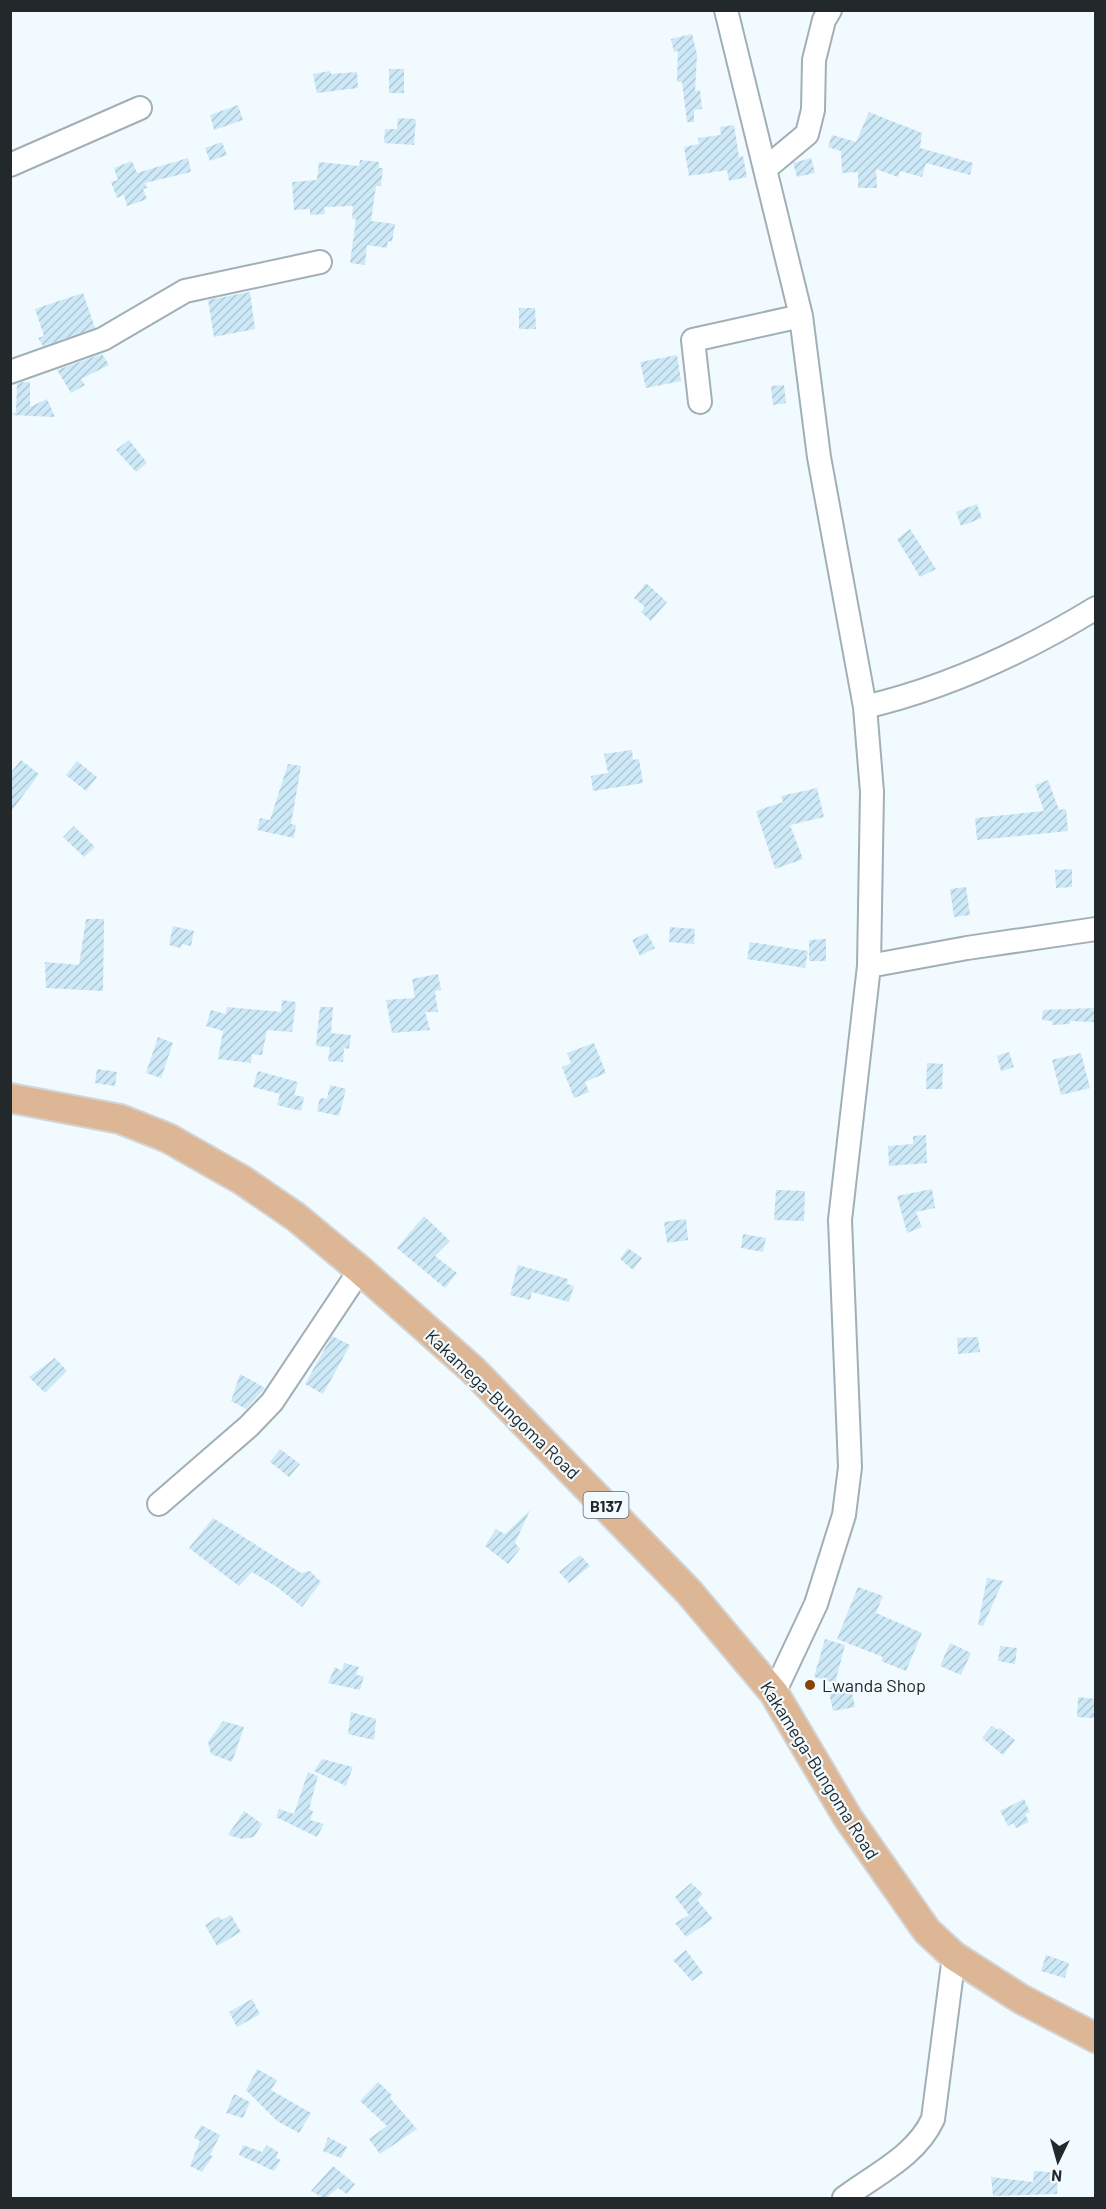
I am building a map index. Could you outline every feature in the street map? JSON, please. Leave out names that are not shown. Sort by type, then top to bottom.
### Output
[{"type":"main road","name":"Kakamega-Bungoma Road","points":[[10,1098],[120,1119],[168,1138],[233,1175],[296,1217],[360,1270],[473,1370],[689,1592],[774,1693],[848,1818],[927,1931],[954,1956],[1021,1999],[1095,2038]]},
{"type":"street","points":[[726,10],[801,316],[819,457],[865,707],[872,792],[869,966],[840,1220],[850,1467],[844,1515],[816,1604],[774,1693]]},
{"type":"street","points":[[765,169],[807,134],[813,110],[814,60],[830,10]]},
{"type":"street","points":[[10,165],[140,108]]},
{"type":"street","points":[[10,372],[103,339],[185,291],[320,262]]},
{"type":"street","points":[[700,402],[693,340],[801,316]]},
{"type":"street","points":[[865,707],[913,696],[1014,653],[1095,608]]},
{"type":"street","points":[[869,966],[967,948],[1095,929]]},
{"type":"street","points":[[159,1504],[249,1426],[272,1402],[360,1270]]},
{"type":"street","points":[[844,2199],[909,2152],[924,2138],[933,2119],[954,1956]]},
{"type":"building","points":[[692,34],[697,55],[695,91],[700,90],[702,109],[694,110],[694,122],[687,122],[682,82],[677,82],[678,51],[674,52],[671,39]]},
{"type":"building","points":[[389,69],[404,69],[404,93],[389,93]]},
{"type":"building","points":[[330,71],[331,74],[357,72],[358,88],[317,93],[313,74]]},
{"type":"building","points":[[238,105],[243,120],[214,130],[210,115]]},
{"type":"building","points":[[869,112],[922,133],[920,148],[973,163],[970,175],[926,163],[922,177],[900,171],[898,177],[876,169],[877,188],[858,188],[858,172],[842,173],[841,151],[828,147],[832,135],[856,142]]},
{"type":"building","points":[[398,118],[416,119],[414,145],[384,143],[385,129],[397,129]]},
{"type":"building","points":[[734,125],[739,157],[743,156],[747,177],[729,181],[727,170],[689,176],[684,147],[699,144],[698,138],[721,135],[720,127]]},
{"type":"building","points":[[222,142],[227,155],[210,161],[205,148]]},
{"type":"building","points":[[188,158],[191,172],[145,183],[147,188],[143,189],[147,199],[127,206],[124,195],[117,198],[111,182],[118,180],[114,168],[132,161],[137,173]]},
{"type":"building","points":[[811,158],[815,173],[797,177],[793,163]]},
{"type":"building","points":[[360,160],[379,162],[379,168],[383,168],[381,186],[376,186],[371,221],[395,224],[392,242],[388,241],[387,248],[367,245],[365,265],[350,263],[356,219],[352,219],[353,206],[324,207],[325,214],[310,215],[310,209],[294,210],[292,182],[317,180],[319,162],[359,166]]},
{"type":"building","points":[[250,292],[255,329],[214,337],[208,300]]},
{"type":"building","points":[[83,293],[95,328],[43,346],[38,338],[44,336],[35,309]]},
{"type":"building","points":[[519,308],[535,308],[536,329],[519,329]]},
{"type":"building","points":[[102,354],[109,365],[81,379],[85,385],[71,393],[57,370]]},
{"type":"building","points":[[677,355],[681,381],[646,388],[640,362]]},
{"type":"building","points":[[30,382],[30,407],[47,399],[55,417],[10,415],[16,412],[17,384]]},
{"type":"building","points":[[784,385],[786,403],[773,405],[771,386]]},
{"type":"building","points":[[129,440],[147,463],[136,472],[116,450]]},
{"type":"building","points":[[977,504],[982,518],[961,526],[956,512]]},
{"type":"building","points":[[910,529],[936,569],[920,577],[897,539]]},
{"type":"building","points":[[646,583],[667,602],[651,621],[641,612],[645,607],[634,598]]},
{"type":"building","points":[[632,750],[633,760],[639,759],[643,783],[593,791],[591,776],[608,773],[604,754]]},
{"type":"building","points":[[21,760],[39,774],[10,813],[10,774]]},
{"type":"building","points":[[77,761],[97,777],[86,791],[66,775]]},
{"type":"building","points":[[288,764],[301,766],[291,824],[296,825],[294,838],[257,830],[260,818],[270,820]]},
{"type":"building","points":[[1048,780],[1059,810],[1066,809],[1068,831],[977,840],[975,818],[1044,811],[1035,785]]},
{"type":"building","points":[[817,788],[824,817],[790,825],[803,859],[775,869],[756,811],[783,802],[781,796]]},
{"type":"building","points":[[74,826],[95,847],[84,857],[63,837]]},
{"type":"building","points":[[1072,869],[1072,887],[1056,888],[1055,870]]},
{"type":"building","points":[[966,887],[970,915],[954,917],[950,889]]},
{"type":"building","points":[[86,919],[104,919],[103,991],[46,988],[45,962],[79,965]]},
{"type":"building","points":[[173,926],[194,931],[191,946],[182,944],[181,948],[169,945]]},
{"type":"building","points":[[670,927],[695,929],[694,944],[669,942]]},
{"type":"building","points":[[647,933],[655,948],[640,956],[632,940]]},
{"type":"building","points":[[826,939],[826,961],[809,961],[809,940]]},
{"type":"building","points":[[750,942],[808,951],[805,968],[747,959]]},
{"type":"building","points":[[438,974],[441,990],[435,991],[438,1012],[425,1012],[430,1030],[392,1033],[386,1000],[415,998],[412,979]]},
{"type":"building","points":[[282,1000],[296,1002],[292,1032],[267,1030],[262,1055],[252,1054],[251,1063],[218,1059],[223,1031],[206,1026],[211,1010],[226,1014],[227,1007],[281,1012]]},
{"type":"building","points":[[320,1007],[333,1007],[331,1033],[351,1035],[349,1049],[344,1048],[343,1062],[328,1061],[330,1047],[316,1046]]},
{"type":"building","points":[[1095,1008],[1095,1022],[1070,1021],[1070,1024],[1052,1025],[1052,1021],[1042,1020],[1043,1010]]},
{"type":"building","points":[[158,1037],[173,1043],[161,1078],[146,1073]]},
{"type":"building","points":[[594,1043],[606,1073],[585,1082],[589,1092],[574,1098],[562,1067],[571,1063],[567,1053]]},
{"type":"building","points":[[1009,1052],[1014,1067],[1001,1071],[997,1056]]},
{"type":"building","points":[[1081,1053],[1090,1088],[1061,1095],[1052,1060]]},
{"type":"building","points":[[927,1063],[943,1064],[942,1089],[926,1089]]},
{"type":"building","points":[[97,1069],[117,1072],[115,1086],[95,1083]]},
{"type":"building","points":[[258,1071],[298,1082],[294,1095],[304,1097],[301,1111],[277,1105],[280,1094],[253,1087]]},
{"type":"building","points":[[330,1085],[346,1089],[339,1116],[317,1111],[320,1098],[327,1099]]},
{"type":"building","points":[[926,1135],[927,1163],[889,1166],[888,1146],[913,1144],[913,1136]]},
{"type":"building","points":[[932,1189],[935,1208],[916,1212],[922,1227],[907,1233],[897,1196]]},
{"type":"building","points":[[776,1190],[805,1191],[804,1221],[774,1220]]},
{"type":"building","points":[[424,1216],[450,1241],[435,1256],[457,1273],[445,1288],[397,1248]]},
{"type":"building","points":[[686,1219],[688,1240],[667,1243],[664,1222]]},
{"type":"building","points":[[743,1234],[766,1238],[763,1252],[741,1248]]},
{"type":"building","points":[[628,1248],[642,1258],[633,1270],[620,1259]]},
{"type":"building","points":[[518,1265],[568,1279],[567,1284],[574,1286],[569,1302],[532,1292],[530,1300],[510,1295]]},
{"type":"building","points":[[332,1336],[350,1345],[323,1394],[305,1384]]},
{"type":"building","points":[[978,1337],[980,1352],[958,1354],[957,1338]]},
{"type":"building","points":[[55,1358],[67,1371],[45,1393],[29,1377]]},
{"type":"building","points":[[240,1374],[265,1388],[246,1409],[231,1401]]},
{"type":"building","points":[[280,1449],[300,1464],[289,1477],[270,1462]]},
{"type":"building","points":[[530,1510],[515,1543],[520,1549],[508,1564],[485,1546],[496,1529],[505,1534]]},
{"type":"building","points":[[213,1518],[301,1573],[310,1571],[321,1582],[302,1607],[277,1587],[252,1572],[239,1586],[189,1548]]},
{"type":"building","points":[[580,1555],[590,1566],[569,1583],[559,1572]]},
{"type":"building","points":[[987,1578],[1003,1581],[983,1626],[978,1625]]},
{"type":"building","points":[[858,1587],[883,1596],[876,1613],[922,1633],[906,1671],[881,1661],[883,1657],[837,1639]]},
{"type":"building","points":[[825,1639],[845,1645],[835,1683],[814,1677]]},
{"type":"building","points":[[950,1643],[971,1653],[961,1675],[940,1666]]},
{"type":"building","points":[[1000,1646],[1017,1648],[1015,1664],[998,1661]]},
{"type":"building","points":[[344,1663],[359,1667],[356,1675],[364,1676],[360,1690],[328,1683],[335,1667],[342,1671]]},
{"type":"building","points":[[850,1684],[855,1707],[833,1711],[828,1688]]},
{"type":"building","points":[[1078,1697],[1095,1699],[1094,1718],[1077,1717]]},
{"type":"building","points":[[351,1712],[376,1719],[374,1740],[348,1734]]},
{"type":"building","points":[[223,1721],[244,1727],[232,1762],[211,1754],[208,1742]]},
{"type":"building","points":[[992,1726],[998,1730],[1000,1728],[1015,1740],[1003,1755],[982,1738]]},
{"type":"building","points":[[322,1759],[353,1767],[346,1786],[314,1771]]},
{"type":"building","points":[[308,1772],[318,1776],[309,1809],[313,1811],[310,1820],[324,1824],[317,1837],[276,1817],[279,1809],[294,1814]]},
{"type":"building","points":[[1024,1799],[1030,1812],[1025,1814],[1029,1822],[1016,1828],[1013,1823],[1008,1826],[1000,1811]]},
{"type":"building","points":[[244,1811],[262,1824],[254,1837],[242,1839],[228,1835]]},
{"type":"building","points":[[691,1883],[703,1894],[697,1900],[713,1919],[686,1937],[675,1923],[689,1915],[675,1897]]},
{"type":"building","points":[[231,1915],[241,1932],[217,1946],[205,1925],[219,1916],[222,1920]]},
{"type":"building","points":[[686,1950],[703,1973],[692,1981],[673,1960]]},
{"type":"building","points":[[1046,1955],[1069,1963],[1065,1978],[1041,1971]]},
{"type":"building","points":[[252,1999],[260,2014],[237,2027],[229,2012]]},
{"type":"building","points":[[257,2069],[277,2080],[271,2090],[311,2113],[299,2133],[277,2121],[246,2090]]},
{"type":"building","points":[[378,2082],[392,2095],[390,2098],[417,2129],[380,2154],[369,2139],[387,2126],[360,2101]]},
{"type":"building","points":[[234,2094],[250,2102],[243,2118],[226,2113]]},
{"type":"building","points":[[201,2125],[220,2135],[210,2155],[213,2156],[202,2172],[190,2166],[200,2141],[194,2138]]},
{"type":"building","points":[[328,2137],[347,2147],[341,2158],[323,2151]]},
{"type":"building","points":[[243,2145],[262,2152],[267,2145],[278,2152],[276,2158],[281,2160],[274,2171],[239,2155]]},
{"type":"building","points":[[333,2166],[355,2184],[347,2194],[338,2188],[325,2199],[311,2191]]},
{"type":"building","points":[[1034,2171],[1058,2173],[1057,2194],[993,2196],[991,2177],[1033,2182]]},
{"type":"place","name":"Lwanda Shop","points":[[810,1685]]}]
